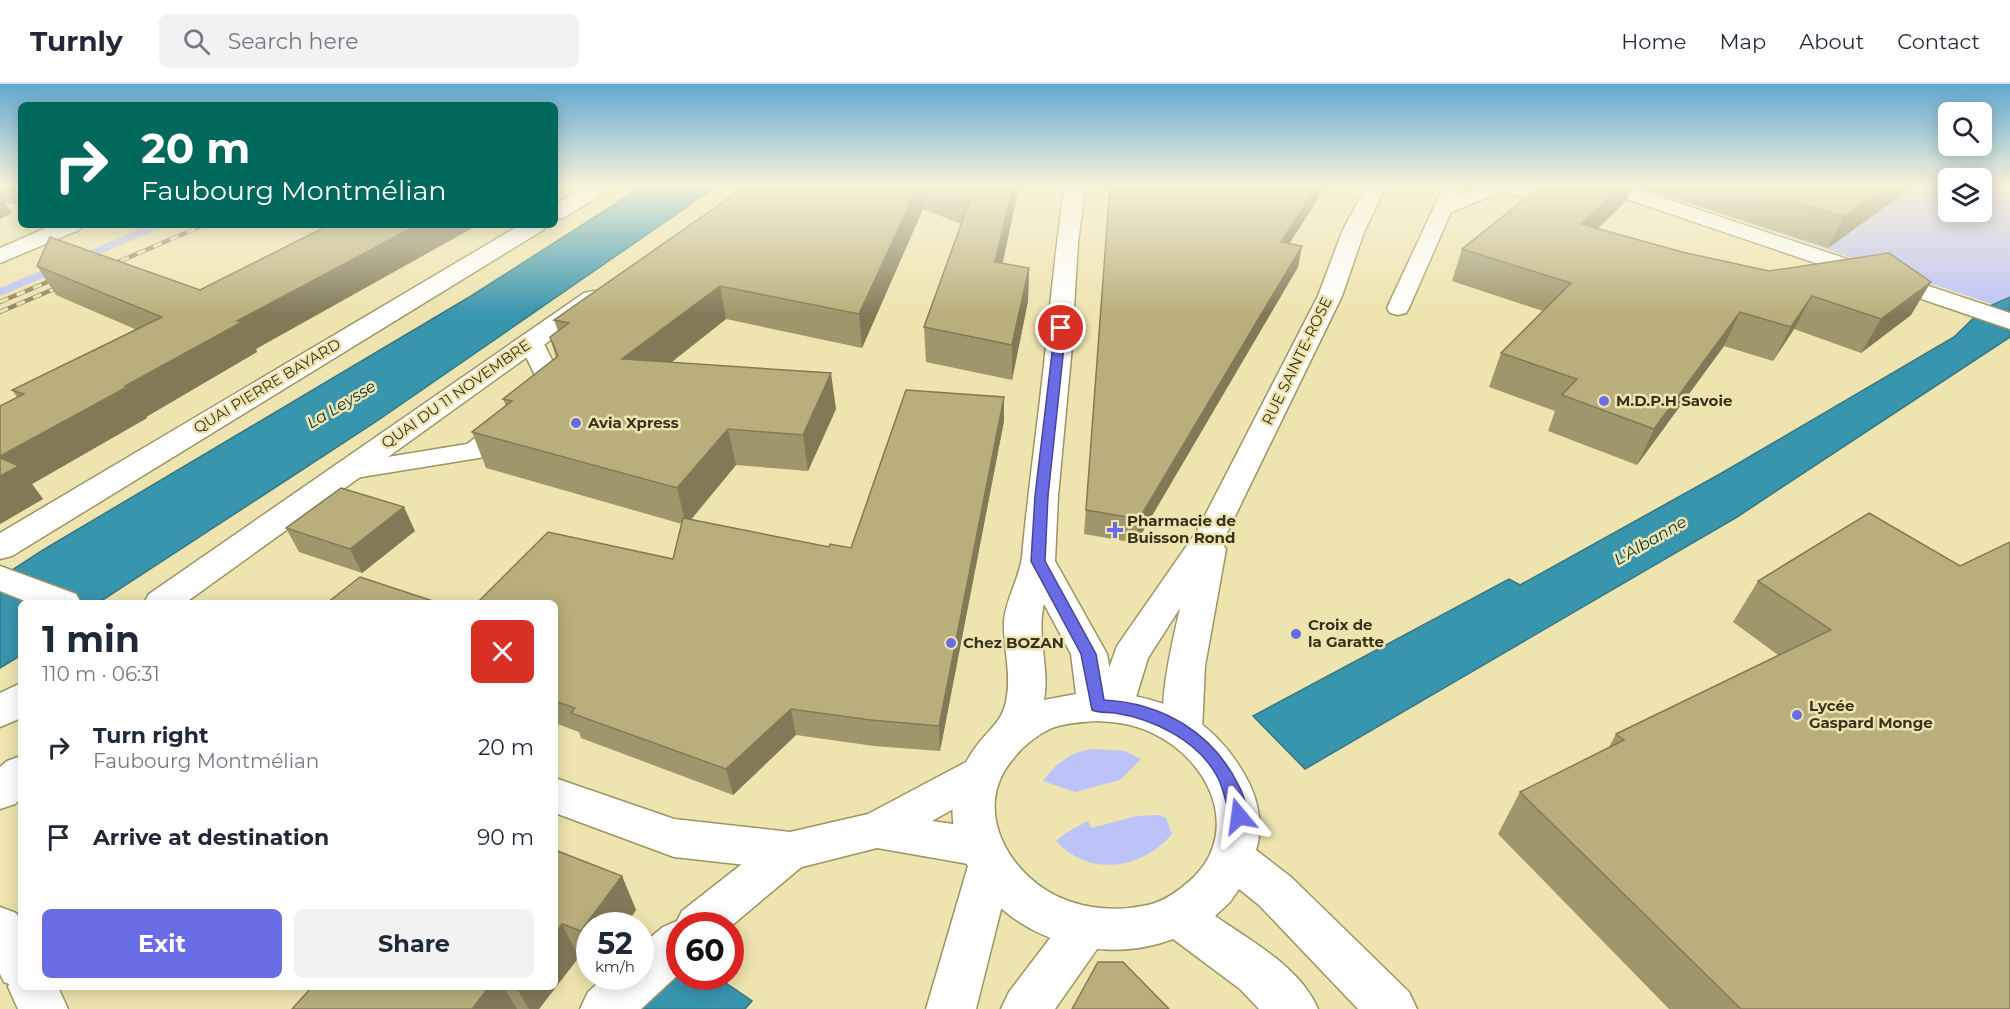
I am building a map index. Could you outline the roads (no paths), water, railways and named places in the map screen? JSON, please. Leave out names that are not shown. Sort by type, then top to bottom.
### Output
[{"type":"main road","points":[[0,256],[61,229]]},
{"type":"main road","name":"QUAI PIERRE BAYARD","points":[[0,548],[528,229]]},
{"type":"main road","points":[[1015,731],[1026,698],[1027,666],[1022,620],[1038,561],[1041,496],[1058,357],[1069,229]]},
{"type":"main road","name":"RUE SAINTE-ROSE","points":[[1106,706],[1130,656],[1212,533],[1330,296],[1354,229]]},
{"type":"main road","points":[[1735,229],[2010,321]]},
{"type":"main road","name":"QUAI DU 11 NOVEMBRE","points":[[165,600],[617,281]]},
{"type":"main road","name":"RUE SAINTE-ROSE","points":[[1182,730],[1186,666],[1212,533]]},
{"type":"main road","points":[[1038,561],[1089,654],[1106,706]]},
{"type":"main road","points":[[0,578],[56,600]]},
{"type":"main road","points":[[0,712],[18,700]]},
{"type":"main road","points":[[1106,706],[1149,715],[1182,730],[1206,749],[1223,771],[1235,796],[1239,816],[1238,836],[1233,858],[1222,880],[1203,900],[1178,916],[1135,929],[1086,927],[1048,915],[1014,894],[985,857],[974,822],[974,797],[980,774],[995,751],[1015,731],[1039,717],[1068,709],[1106,706]]},
{"type":"main road","points":[[558,796],[674,838],[790,851],[877,830],[980,774]]},
{"type":"main road","points":[[0,792],[18,776]]},
{"type":"main road","points":[[877,830],[985,857]]},
{"type":"main road","points":[[715,912],[790,851]]},
{"type":"main road","points":[[951,1009],[985,857]]},
{"type":"main road","points":[[1233,858],[1275,891],[1392,1009]]},
{"type":"main road","points":[[1178,916],[1257,973],[1293,1009]]},
{"type":"main road","points":[[1026,1009],[1086,927]]},
{"type":"main road","points":[[0,928],[18,961]]},
{"type":"main road","points":[[605,1009],[666,955]]},
{"type":"main road","points":[[34,990],[44,1009]]},
{"type":"lane","points":[[1398,308],[1435,229]]},
{"type":"lane","points":[[349,471],[475,451],[554,390],[531,342]]},
{"type":"water","name":"La Leysse","points":[[576,229],[655,229],[377,421],[103,600],[18,600],[18,657],[0,668],[0,578],[43,550],[471,296]]},
{"type":"water","name":"L'Albanne","points":[[2010,297],[2010,337],[1737,517],[1305,769],[1253,716],[1509,579],[1520,585],[1720,474],[1954,337],[1983,309]]},
{"type":"water","points":[[666,967],[666,990],[736,990],[752,1001],[745,1009],[623,1009],[642,990],[654,990],[654,979]]},
{"type":"railway","points":[[104,268],[194,229]]},
{"type":"railway","points":[[0,302],[64,275]]},
{"type":"railway","points":[[0,312],[68,283]]},
{"type":"place","name":"M.D.P.H Savoie","points":[[1604,401]]},
{"type":"place","name":"Avia Xpress","points":[[576,423]]},
{"type":"place","name":"Pharmacie de Buisson Rond","points":[[1115,530]]},
{"type":"place","name":"Croix de la Garatte","points":[[1296,634]]},
{"type":"place","name":"Chez BOZAN","points":[[951,643]]},
{"type":"place","name":"Lycée Gaspard Monge","points":[[1797,715]]}]
